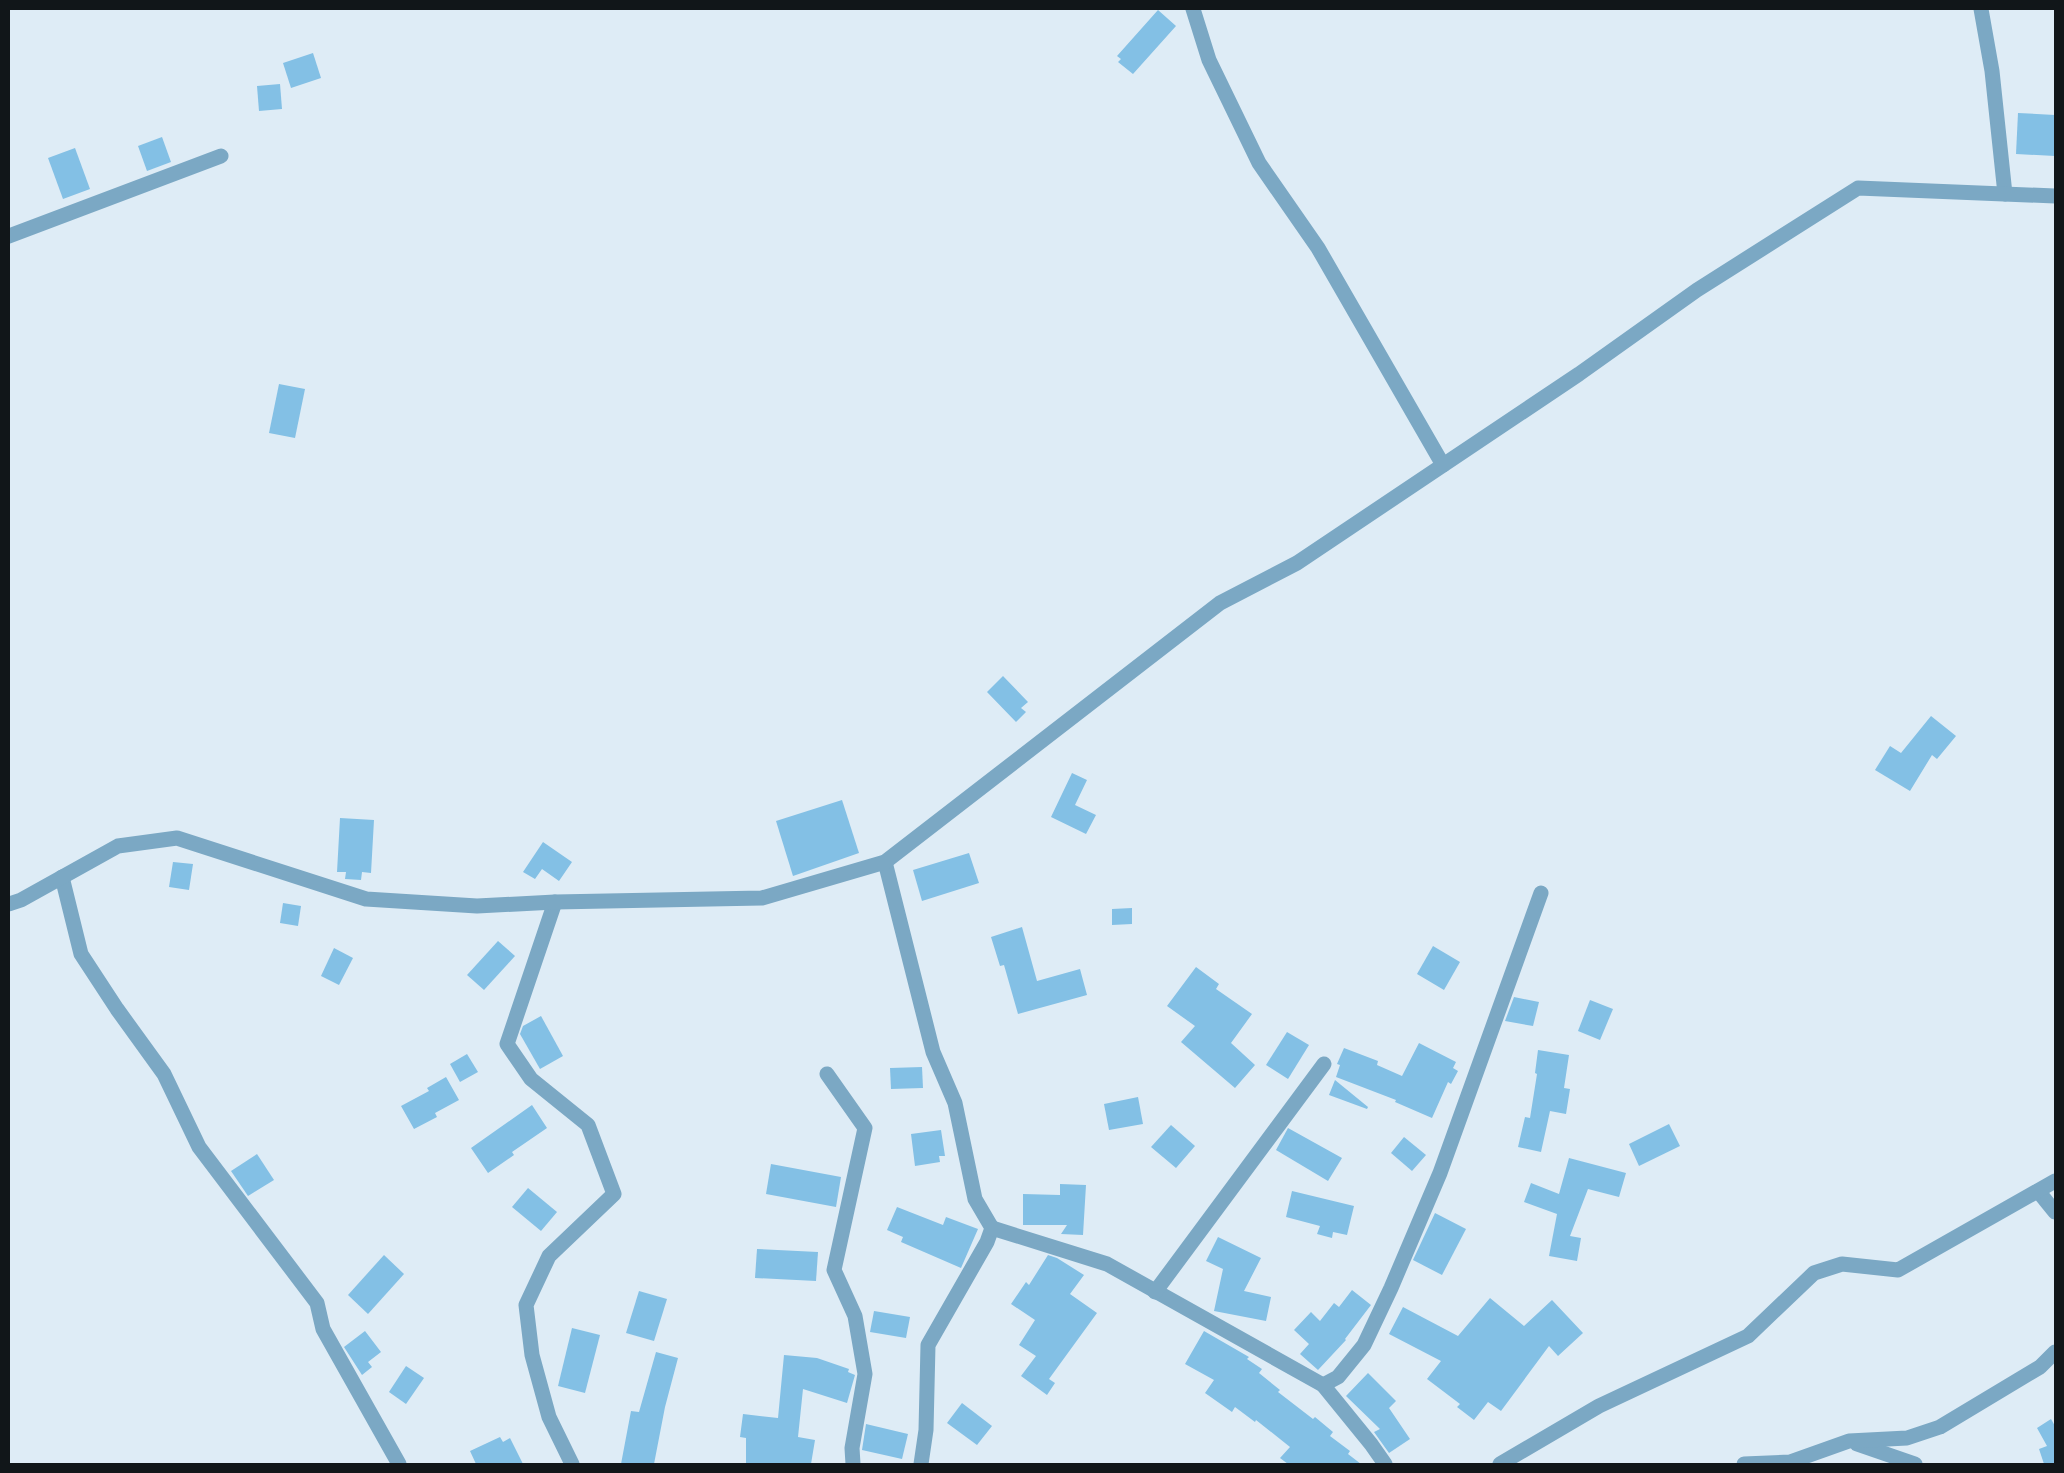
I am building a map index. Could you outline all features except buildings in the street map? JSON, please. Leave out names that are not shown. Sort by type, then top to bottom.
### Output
[{"type":"street","points":[[1193,9],[1209,60],[1259,163],[1318,248],[1443,465]]},
{"type":"street","points":[[1981,9],[1992,71],[2005,194]]},
{"type":"street","points":[[9,236],[221,156]]},
{"type":"street","points":[[9,904],[21,900],[118,846],[177,838],[366,899],[477,906],[556,902],[762,898],[885,862],[1220,603],[1297,563],[1586,369],[1697,290],[1858,188],[2055,196]]},
{"type":"street","points":[[885,862],[933,1052],[955,1103],[975,1199],[992,1228],[1107,1264],[1323,1385],[1385,1464]]},
{"type":"street","points":[[62,877],[81,954],[117,1009],[164,1074],[200,1147],[317,1303],[323,1329],[400,1464]]},
{"type":"street","points":[[1323,1385],[1338,1377],[1364,1345],[1391,1288],[1440,1173],[1541,893]]},
{"type":"street","points":[[556,902],[506,1044],[531,1079],[588,1125],[614,1194],[549,1256],[526,1305],[532,1355],[549,1416],[572,1464]]},
{"type":"street","points":[[1155,1292],[1324,1064]]},
{"type":"street","points":[[827,1074],[865,1128],[834,1270],[855,1316],[865,1374],[852,1448],[853,1464]]},
{"type":"street","points":[[1500,1464],[1599,1406],[1748,1336],[1814,1273],[1842,1264],[1898,1270],[2055,1181]]},
{"type":"street","points":[[2038,1191],[2055,1212]]},
{"type":"street","points":[[922,1464],[926,1430],[928,1345],[987,1242],[992,1228]]},
{"type":"street","points":[[1744,1464],[1791,1463],[1849,1441],[1907,1438],[1940,1427],[2040,1368],[2055,1352]]},
{"type":"street","points":[[1849,1441],[1915,1464]]}]
